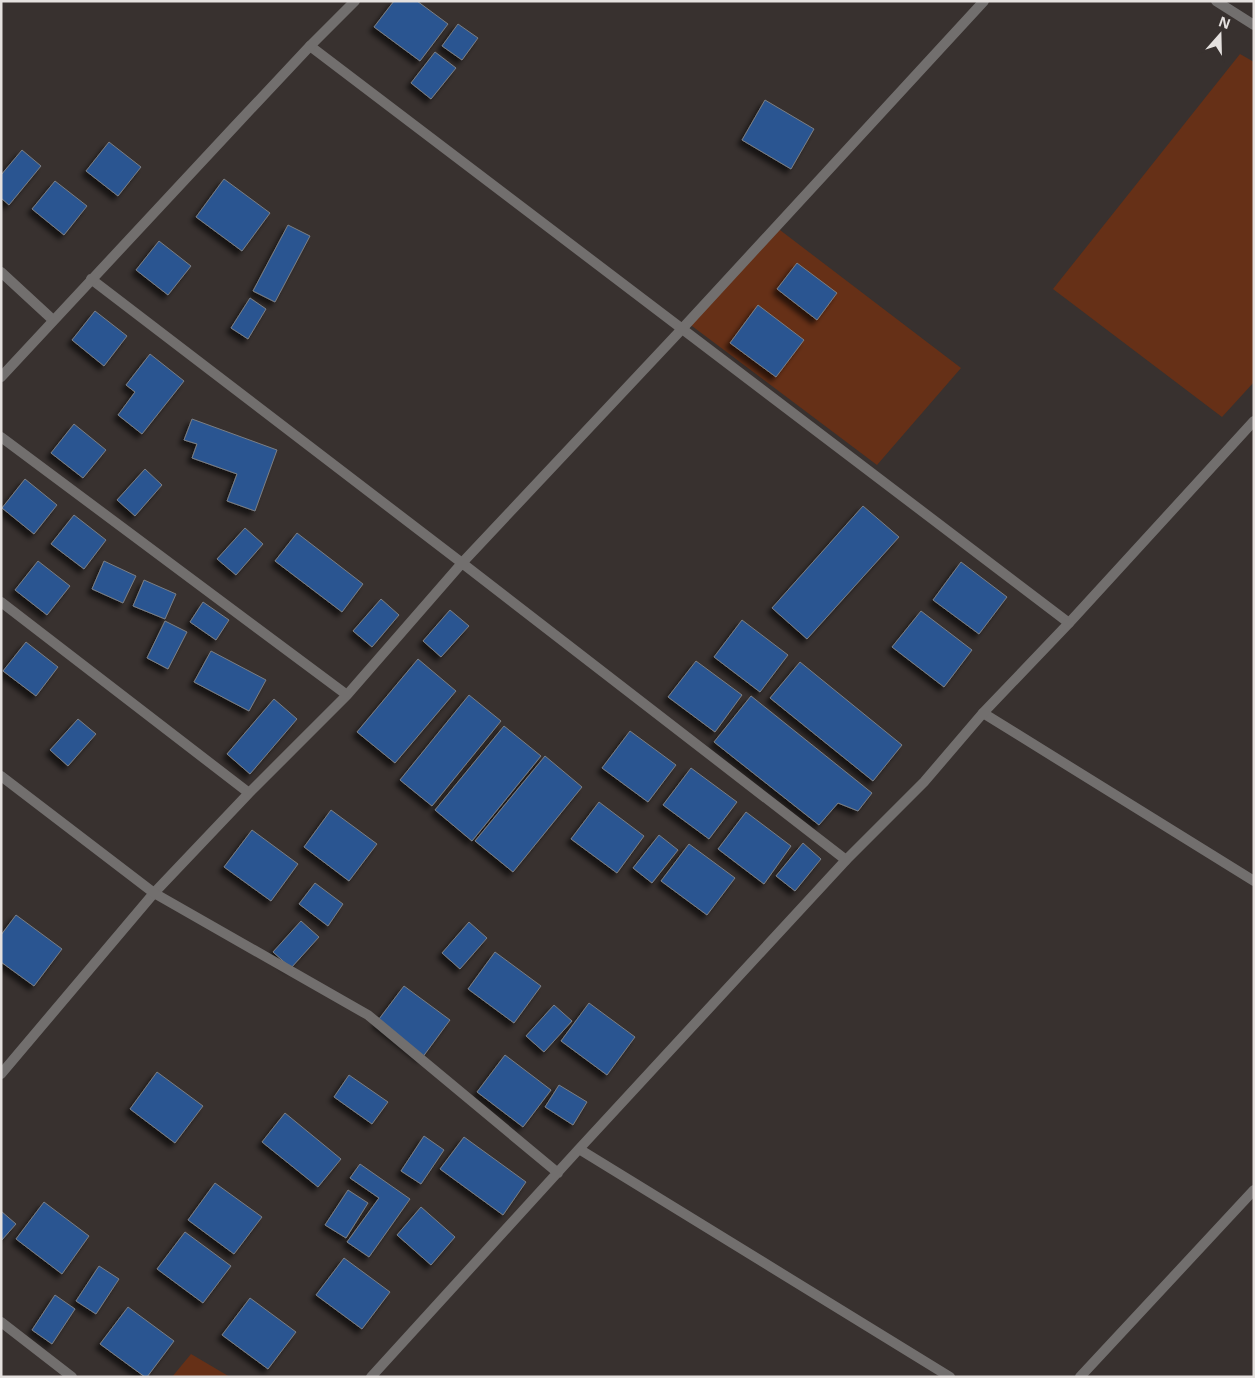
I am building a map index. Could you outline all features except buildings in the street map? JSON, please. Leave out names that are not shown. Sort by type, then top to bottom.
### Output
[{"type":"street","points":[[1,377],[310,46],[355,1]]},
{"type":"street","points":[[1,1074],[154,893],[249,793],[347,695],[462,563],[681,330],[984,1]]},
{"type":"street","points":[[1216,1],[1254,25]]},
{"type":"street","points":[[310,46],[681,330],[1069,623]]},
{"type":"street","points":[[1,272],[54,320]]},
{"type":"street","points":[[91,279],[846,860]]},
{"type":"street","points":[[371,1377],[846,860],[924,782],[983,713],[1069,623],[1254,421]]},
{"type":"street","points":[[1,438],[347,695]]},
{"type":"street","points":[[1,602],[249,793]]},
{"type":"street","points":[[983,713],[1254,881]]},
{"type":"street","points":[[1,776],[154,893],[368,1015],[558,1173]]},
{"type":"street","points":[[579,1149],[950,1377]]},
{"type":"street","points":[[1080,1377],[1254,1190]]},
{"type":"street","points":[[1,1322],[72,1377]]},
{"type":"shaded area","points":[[1240,54],[1254,62],[1254,382],[1222,417],[1053,289]]},
{"type":"shaded area","points":[[776,227],[961,368],[877,465],[688,323]]},
{"type":"shaded area","points":[[191,1354],[230,1377],[172,1377]]}]
